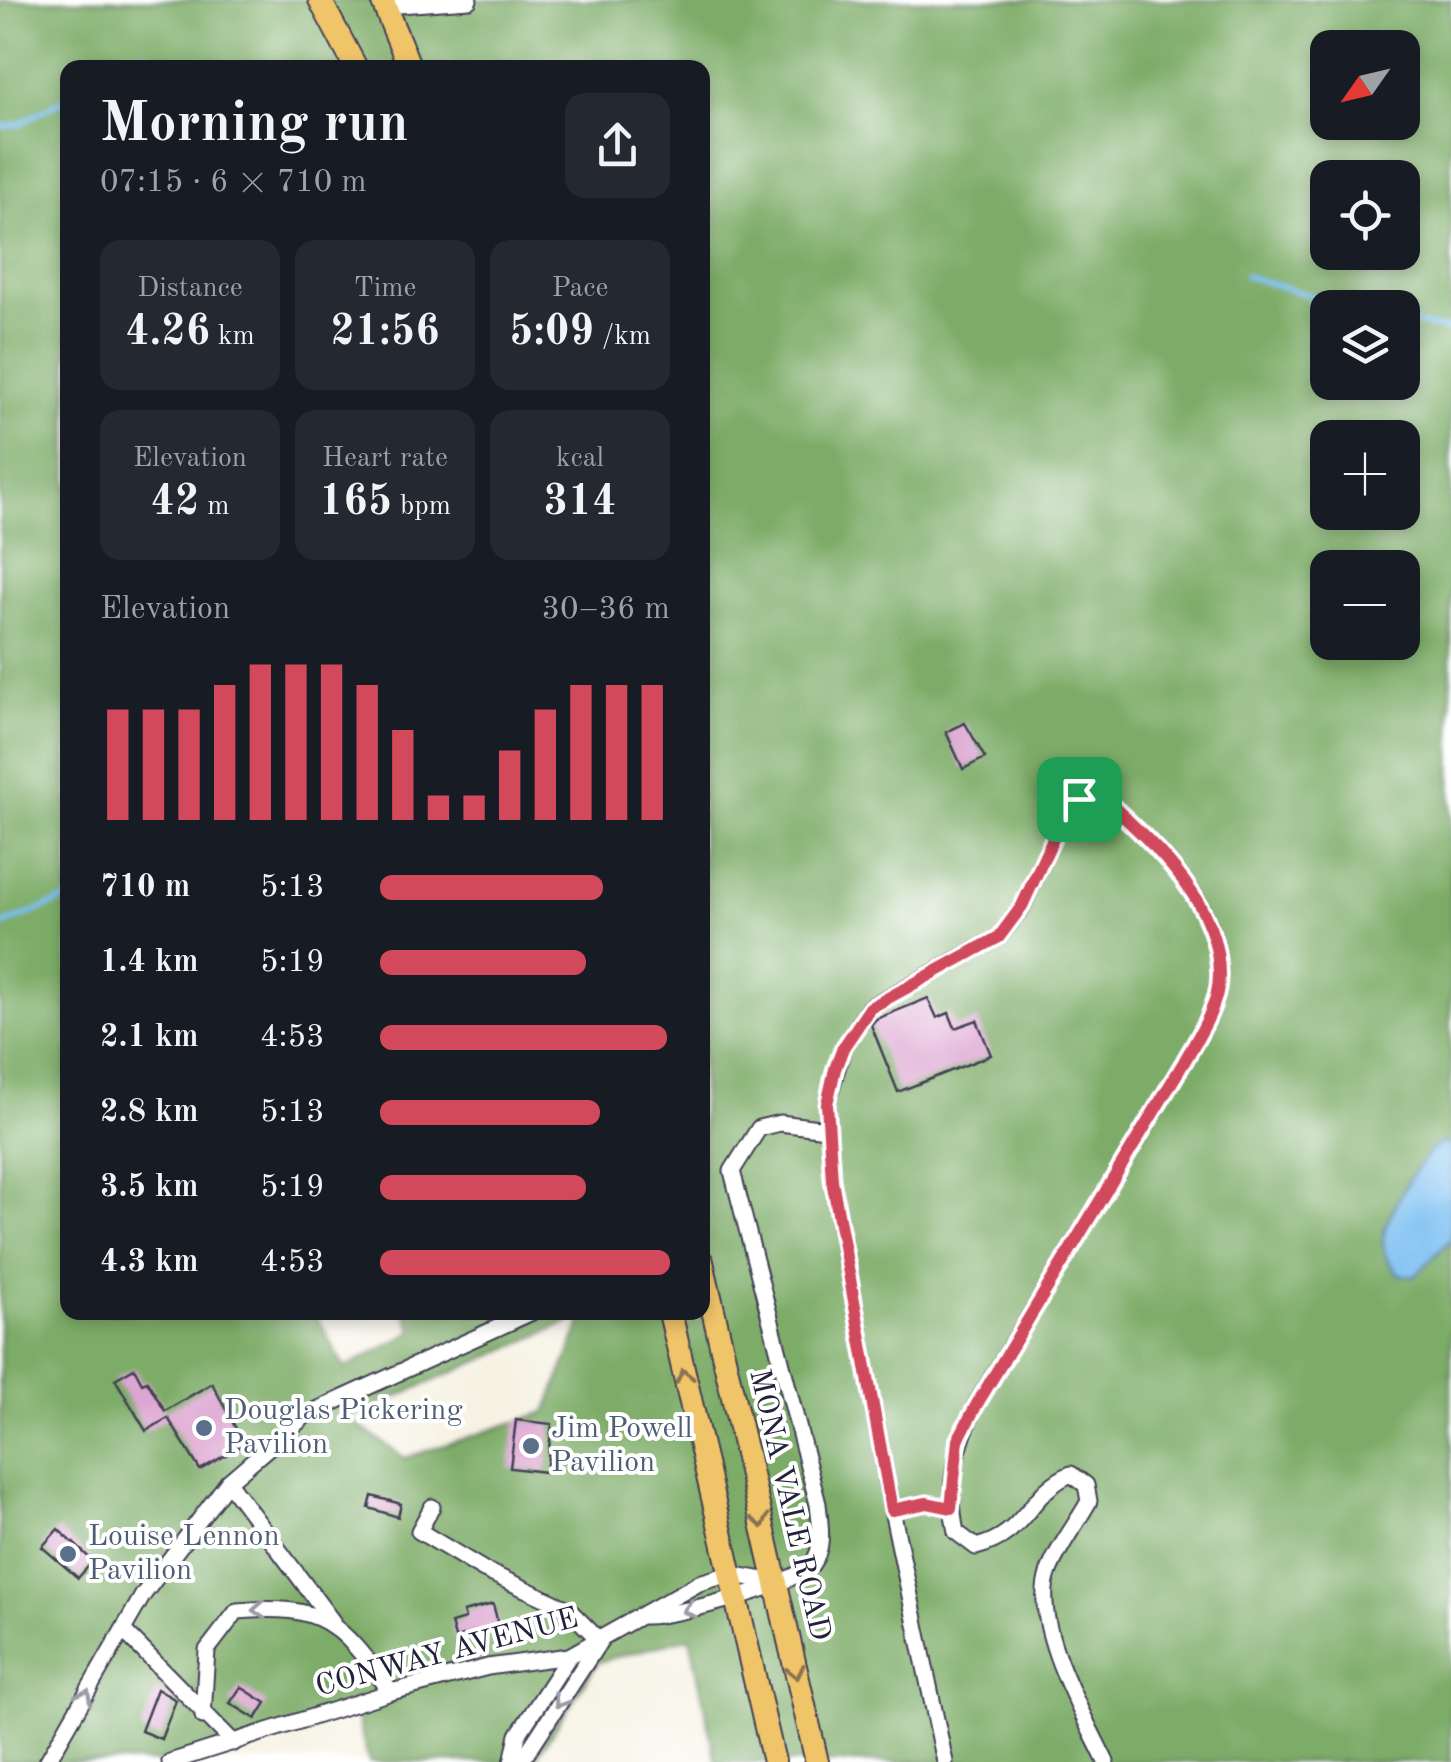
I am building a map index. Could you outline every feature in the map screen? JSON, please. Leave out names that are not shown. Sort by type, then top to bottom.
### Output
[{"type":"highway","points":[[320,0],[352,60]]},
{"type":"highway","points":[[383,3],[407,60]]},
{"type":"highway","name":"MONA VALE ROAD","points":[[710,1298],[817,1762]]},
{"type":"highway","points":[[672,1320],[774,1762]]},
{"type":"street","points":[[383,3],[469,0]]},
{"type":"street","points":[[945,1762],[892,1510],[826,1129],[835,1069],[855,1026],[870,1008],[999,937],[1022,906],[1063,817],[1079,799],[1104,798],[1147,838],[1184,882],[1212,929],[1220,978],[1208,1019],[958,1440],[951,1508],[956,1532],[976,1547],[1003,1540],[1058,1480],[1071,1474],[1086,1485],[1090,1501],[1046,1577],[1044,1610],[1063,1668],[1106,1762]]},
{"type":"street","points":[[643,1616],[661,1618],[735,1598],[800,1574],[812,1564],[821,1543],[818,1504],[732,1171],[759,1128],[780,1123],[826,1129]]},
{"type":"street","points":[[47,1762],[174,1550],[228,1482],[306,1416],[515,1320]]},
{"type":"street","points":[[228,1482],[332,1621],[391,1692]]},
{"type":"street","points":[[892,1510],[927,1503],[951,1508]]},
{"type":"street","points":[[432,1507],[418,1531],[484,1570],[568,1608],[600,1641],[643,1616],[654,1604],[730,1574],[774,1582]]},
{"type":"street","points":[[203,1716],[207,1650],[238,1611],[301,1610],[332,1621]]},
{"type":"street","points":[[125,1632],[203,1716],[234,1743]]},
{"type":"street","name":"CONWAY AVENUE","points":[[170,1762],[391,1692],[488,1667],[569,1656],[600,1641]]},
{"type":"street","name":"CONWAY AVENUE","points":[[521,1762],[600,1641]]},
{"type":"street","points":[[512,1762],[518,1735],[569,1656]]},
{"type":"green space","points":[[0,0],[1451,0],[1451,1762],[716,1762],[690,1637],[598,1662],[533,1762],[369,1762],[355,1710],[197,1762],[0,1762]]},
{"type":"water","points":[[1442,1142],[1451,1144],[1451,1239],[1414,1277],[1399,1274],[1383,1248],[1386,1228],[1415,1171]]},
{"type":"building","points":[[965,723],[985,758],[963,769],[946,732]]},
{"type":"building","points":[[928,998],[937,1018],[949,1013],[955,1028],[977,1020],[991,1055],[898,1092],[871,1025],[876,1019]]},
{"type":"building","name":"Douglas Pickering Pavilion","points":[[134,1368],[165,1411],[212,1383],[244,1444],[200,1470],[168,1418],[146,1431],[115,1379]]},
{"type":"building","name":"Jim Powell Pavilion","points":[[516,1420],[552,1424],[546,1472],[510,1468]]},
{"type":"building","points":[[372,1496],[401,1504],[398,1517],[369,1508]]},
{"type":"building","name":"Louise Lennon Pavilion","points":[[58,1529],[93,1561],[78,1578],[42,1547]]},
{"type":"building","points":[[493,1604],[499,1627],[455,1638],[451,1623],[465,1619],[463,1612]]},
{"type":"building","points":[[241,1687],[266,1703],[256,1719],[230,1703]]},
{"type":"building","points":[[157,1689],[176,1700],[161,1739],[141,1731]]},
{"type":"waterway","points":[[132,60],[145,52]]},
{"type":"waterway","points":[[0,127],[19,124],[60,101]]},
{"type":"waterway","points":[[1245,276],[1310,295]]},
{"type":"waterway","points":[[1420,325],[1451,330]]},
{"type":"waterway","points":[[0,926],[60,901]]},
{"type":"place","name":"Douglas Pickering Pavilion","points":[[204,1428]]},
{"type":"place","name":"Jim Powell Pavilion","points":[[531,1446]]},
{"type":"place","name":"Louise Lennon Pavilion","points":[[68,1554]]},
{"type":"route","points":[[1104,798],[1147,838],[1184,882],[1212,929],[1220,978],[1208,1019],[1184,1062],[958,1440],[951,1508],[927,1503],[892,1510],[832,1180],[826,1129],[835,1069],[855,1026],[870,1008],[962,961],[999,937],[1022,906],[1063,817],[1079,799],[1104,798]]}]
